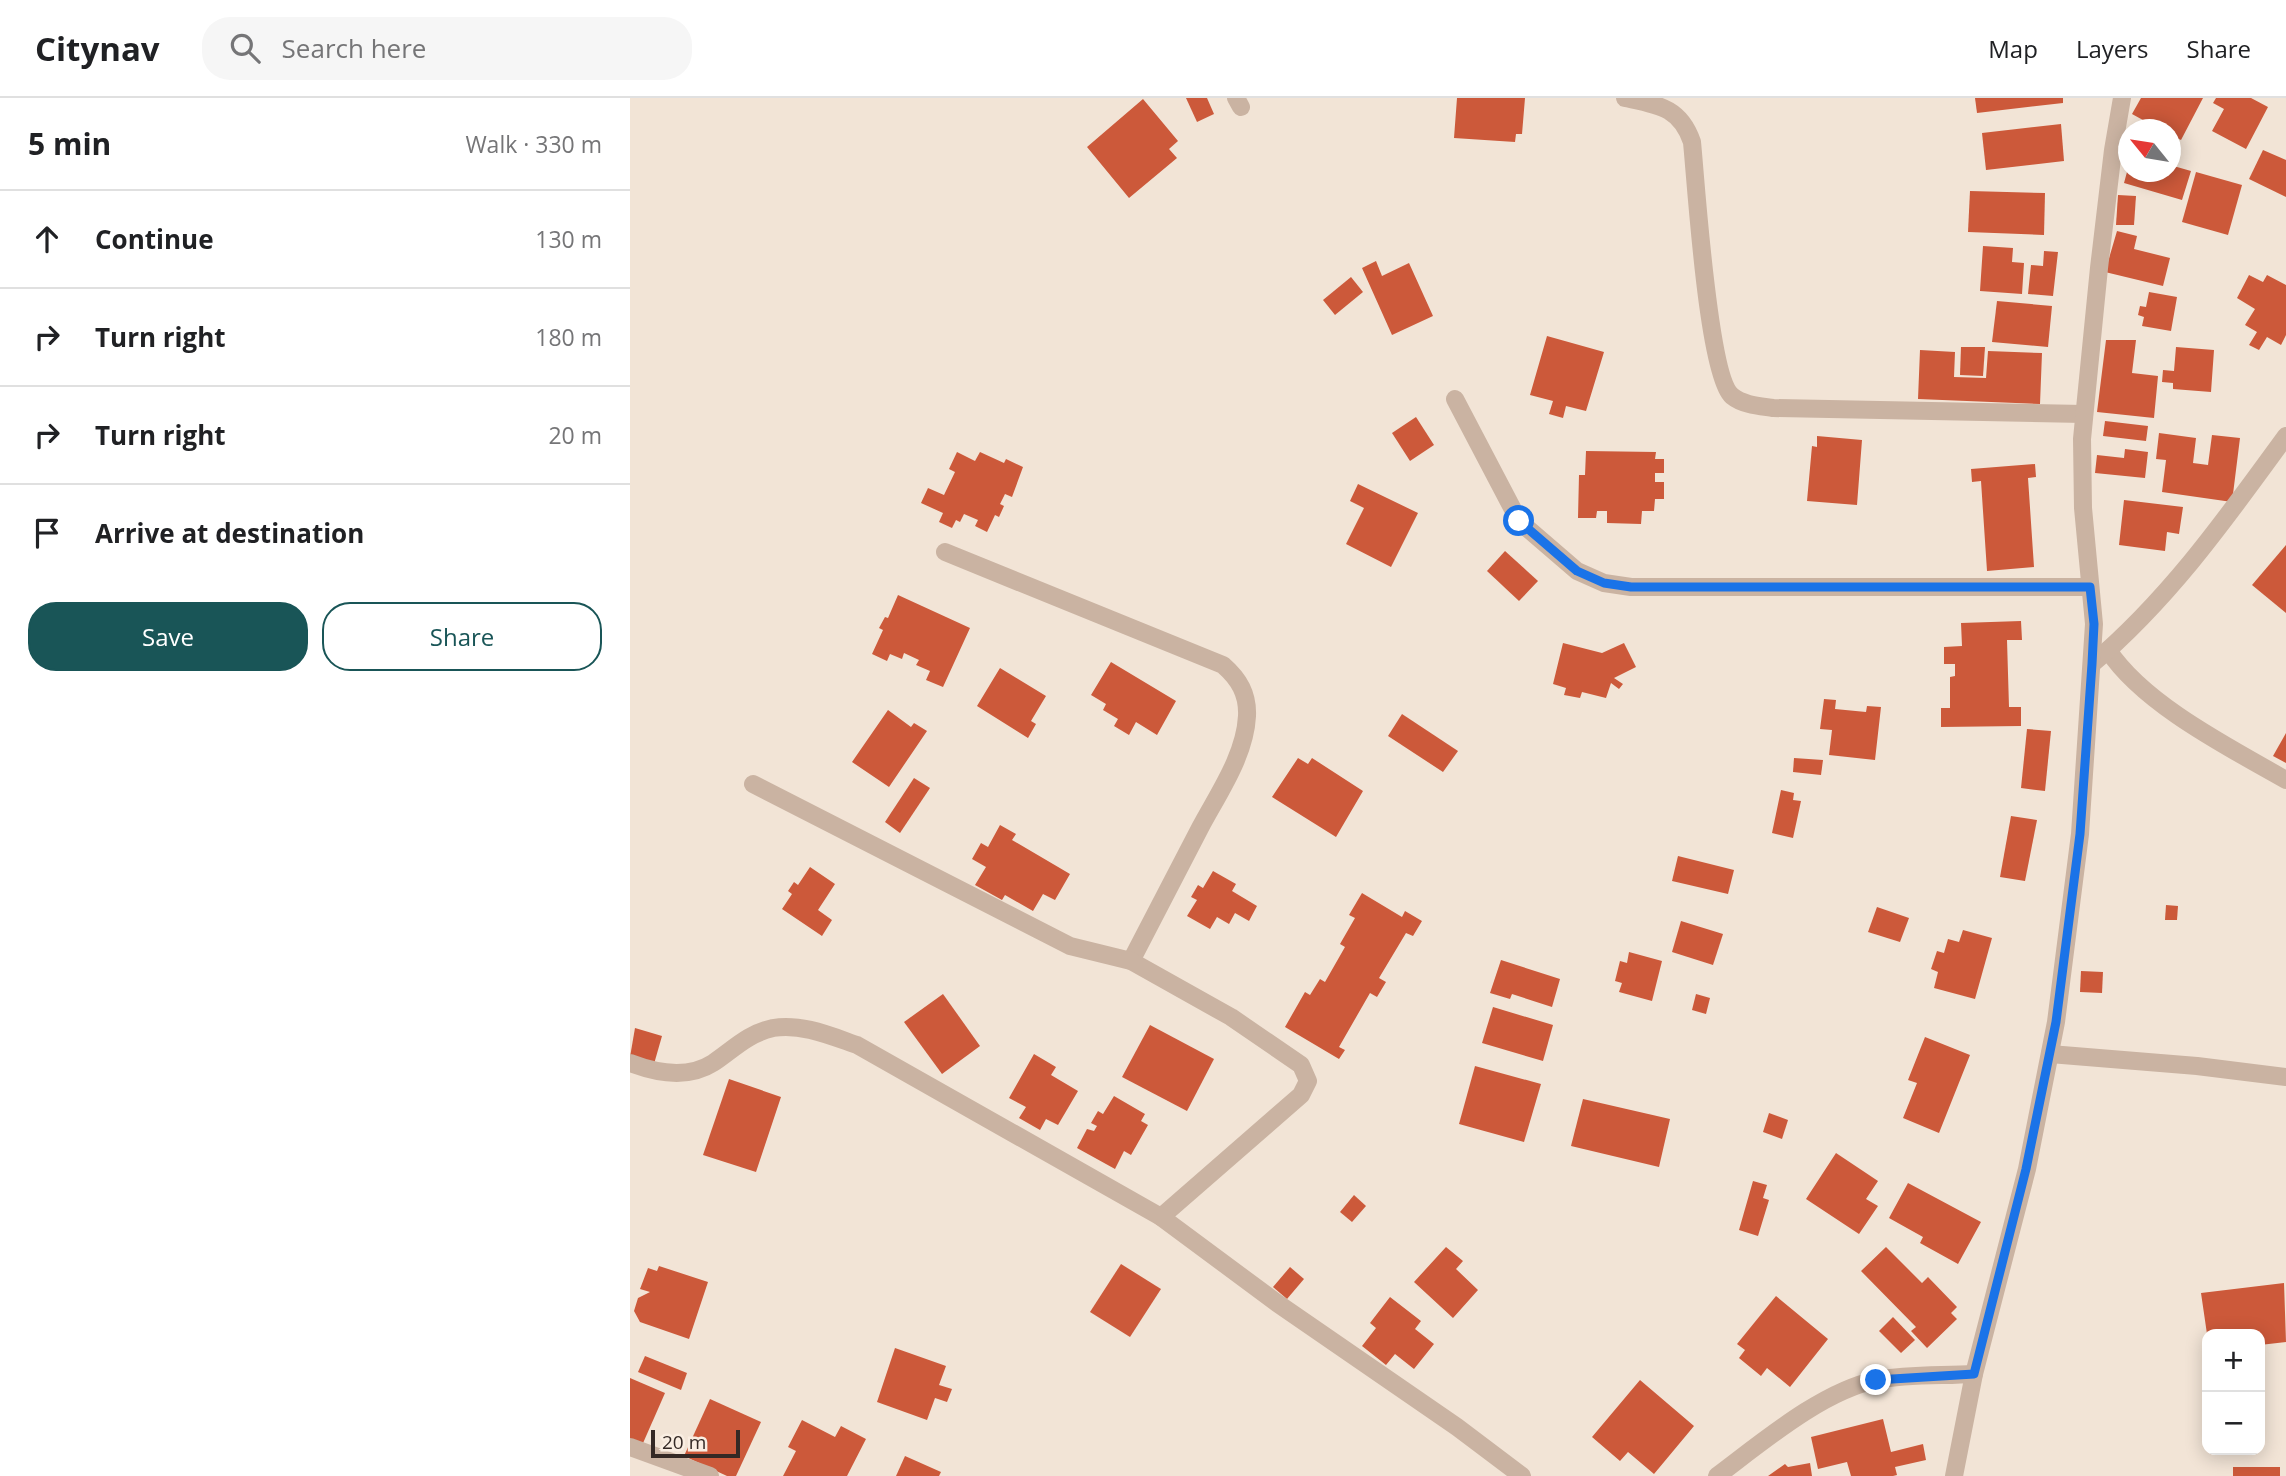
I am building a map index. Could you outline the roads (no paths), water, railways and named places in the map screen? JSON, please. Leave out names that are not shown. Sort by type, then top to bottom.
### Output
[{"type":"street","points":[[1625,98],[1676,113],[1689,132],[1714,344],[1722,381],[1732,396],[1752,405],[1773,408],[2084,414]]},
{"type":"street","points":[[1954,1476],[1974,1374],[2026,1169],[2050,1054],[2080,834],[2094,624],[2083,508],[2082,439],[2099,268],[2122,98]]},
{"type":"street","points":[[1455,399],[1519,521],[1577,571],[1604,583],[1631,587],[2090,587]]},
{"type":"street","points":[[2092,664],[2132,630],[2193,561],[2286,436]]},
{"type":"street","points":[[945,552],[1223,665],[1243,687],[1247,717],[1244,736],[1231,770],[1131,961]]},
{"type":"street","points":[[2108,650],[2131,679],[2181,717],[2286,780]]},
{"type":"street","points":[[753,784],[1070,946],[1131,961],[1231,1017],[1301,1065],[1308,1081],[1301,1095],[1161,1217]]},
{"type":"street","points":[[630,1063],[654,1071],[696,1072],[752,1034],[776,1028],[805,1029],[857,1045],[1161,1217],[1276,1303],[1458,1427],[1522,1476]]},
{"type":"street","points":[[2050,1054],[2197,1066],[2286,1077]]},
{"type":"street","points":[[1717,1476],[1787,1424],[1838,1394],[1876,1380],[1974,1374]]},
{"type":"street","points":[[630,1447],[710,1476]]}]
